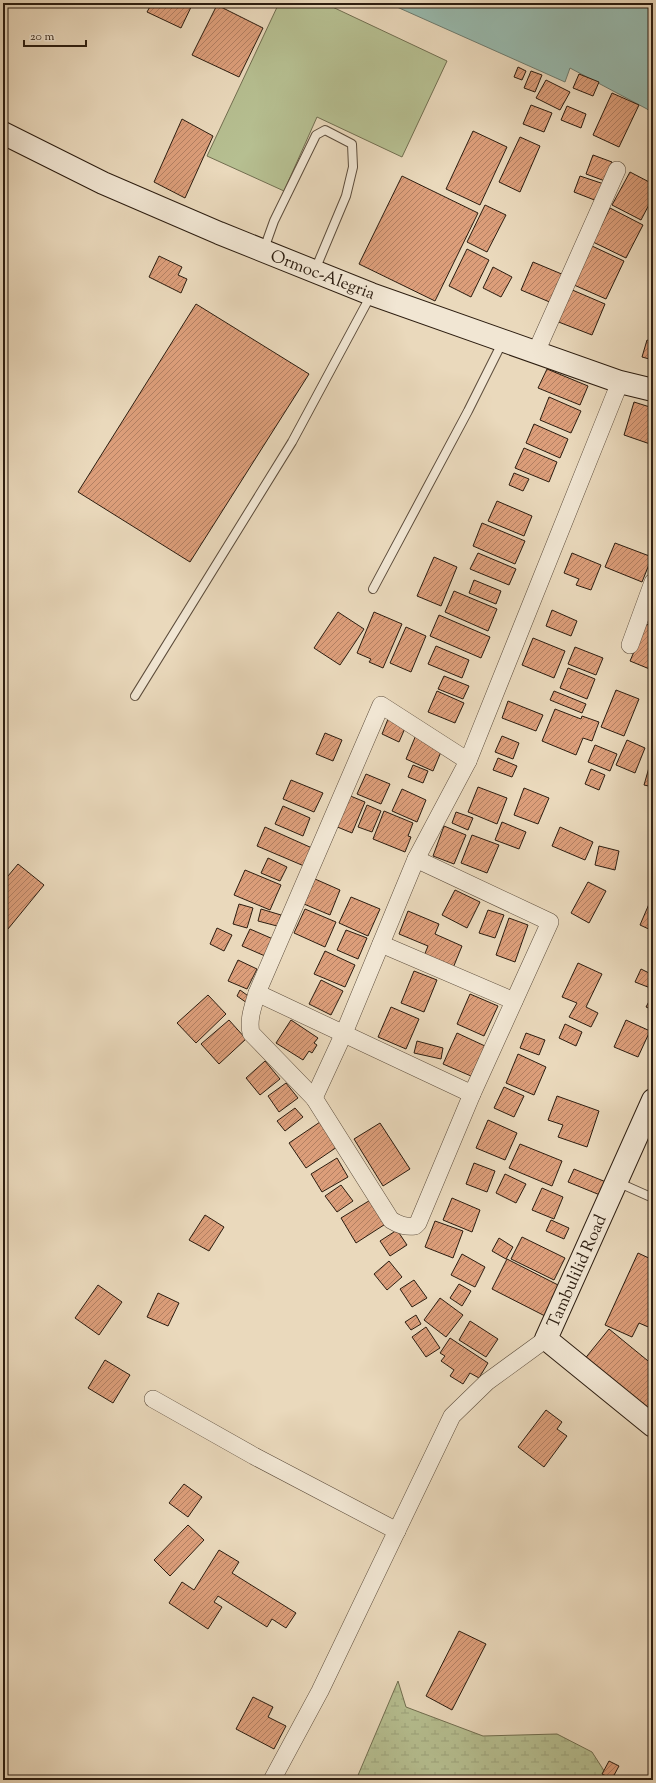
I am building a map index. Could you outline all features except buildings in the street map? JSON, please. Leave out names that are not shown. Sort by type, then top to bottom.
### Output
[{"type":"street","name":"Ormoc-Alegria","points":[[3,133],[103,183],[263,251],[372,294],[620,382],[653,390]]},
{"type":"street","points":[[536,352],[617,170]]},
{"type":"street","points":[[314,1098],[344,1033],[416,859],[468,761],[620,382]]},
{"type":"street","points":[[630,645],[653,582]]},
{"type":"street","points":[[416,859],[550,922],[472,1094],[418,1223],[415,1226],[411,1226],[398,1224],[391,1220],[314,1098],[251,1033],[251,1014],[257,993],[381,705],[468,761]]},
{"type":"street","points":[[381,944],[514,1001]]},
{"type":"street","points":[[257,993],[472,1094]]},
{"type":"street","name":"Tambulilid Road","points":[[653,1100],[546,1339],[653,1426]]},
{"type":"street","points":[[272,1780],[320,1691],[452,1416],[487,1382],[546,1339]]},
{"type":"street","points":[[153,1399],[254,1456],[397,1531]]},
{"type":"lane","points":[[263,251],[274,221],[316,135],[325,130],[352,144],[353,167],[346,196],[314,271]]},
{"type":"lane","points":[[135,696],[292,442],[372,294]]},
{"type":"lane","points":[[373,589],[468,411],[503,340]]},
{"type":"lane","points":[[616,1181],[653,1198]]},
{"type":"green space","points":[[279,3],[324,3],[447,61],[402,157],[317,117],[284,191],[207,156]]},
{"type":"green space","points":[[398,1681],[406,1707],[483,1736],[557,1734],[592,1752],[610,1780],[356,1780]]},
{"type":"water","points":[[388,3],[653,3],[653,115],[647,109],[570,68],[565,82]]}]
